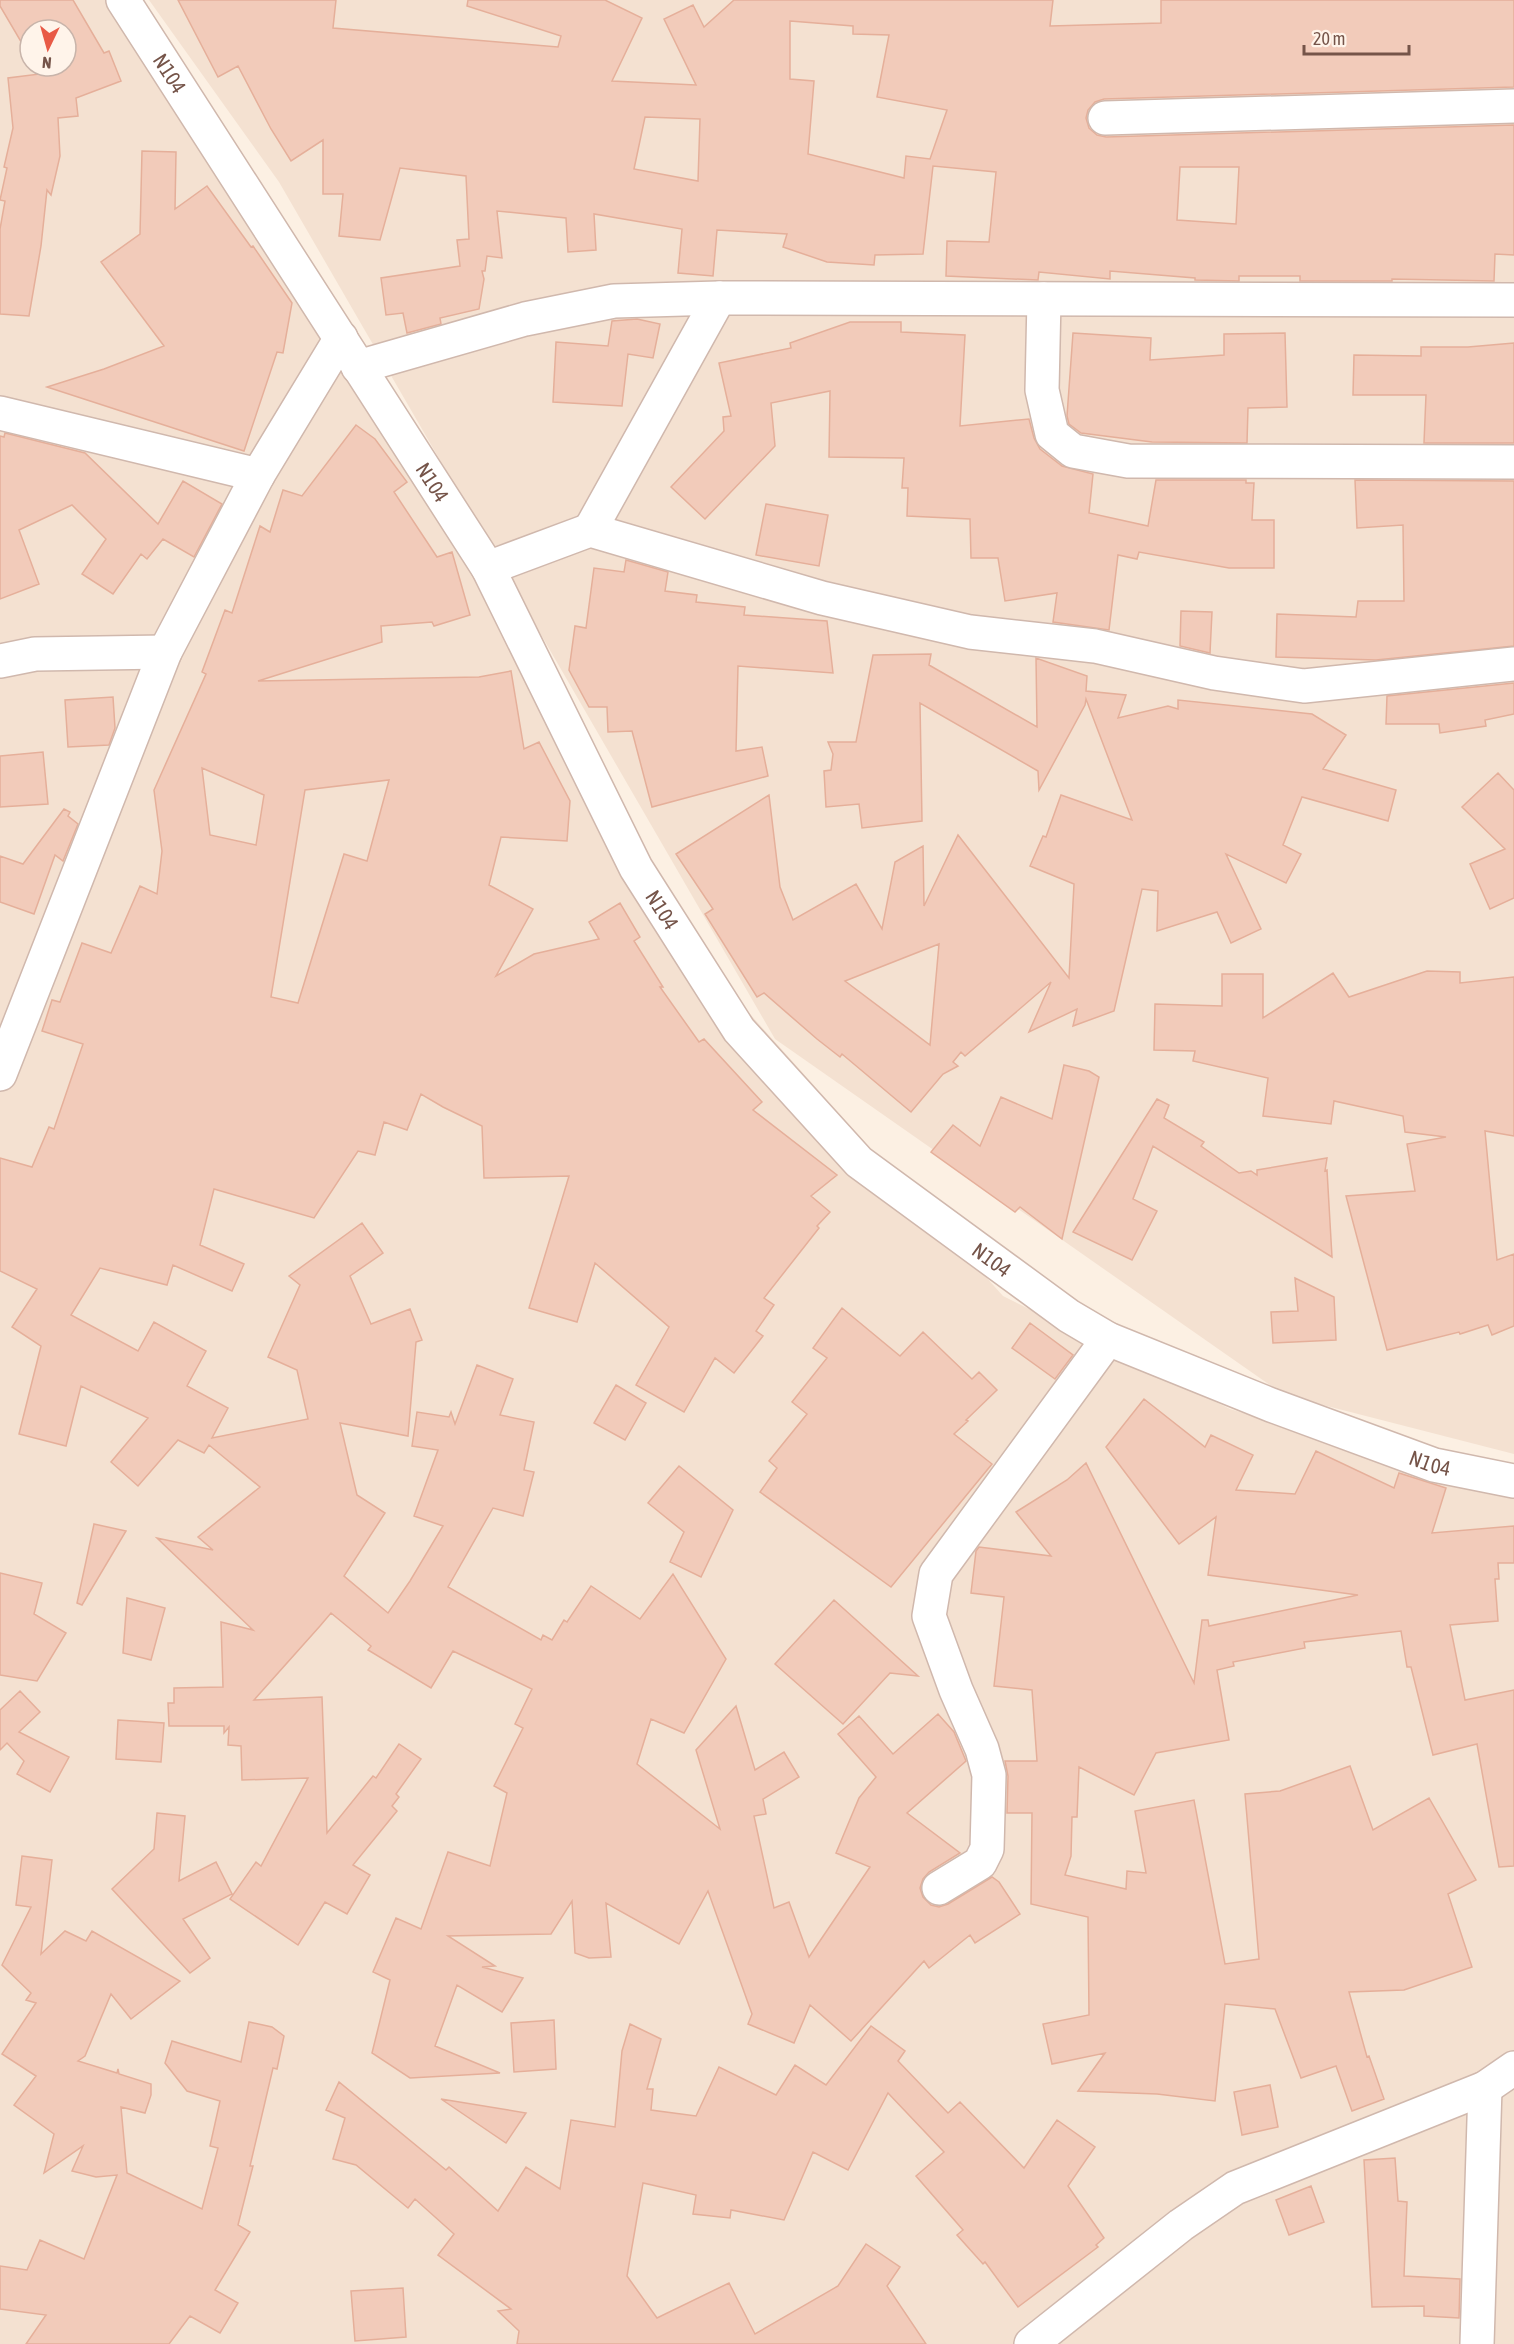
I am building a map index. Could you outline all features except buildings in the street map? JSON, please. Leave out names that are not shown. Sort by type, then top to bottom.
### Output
[{"type":"street","name":"N104","points":[[123,0],[488,567],[636,868],[739,1030],[859,1162],[1069,1316],[1108,1339],[1271,1405],[1434,1465],[1514,1481]]},
{"type":"street","points":[[1105,118],[1514,106]]},
{"type":"street","points":[[590,530],[719,298]]},
{"type":"street","points":[[358,367],[525,320],[614,301],[719,298],[1514,300]]},
{"type":"street","points":[[1044,299],[1042,390],[1052,434],[1073,451],[1128,461],[1514,462]]},
{"type":"street","points":[[0,1074],[165,652],[258,475],[341,338]]},
{"type":"street","points":[[0,413],[258,475]]},
{"type":"street","points":[[488,567],[590,530],[822,598],[970,632],[1095,646],[1214,673],[1304,686],[1514,664]]},
{"type":"street","points":[[0,661],[35,654],[165,652]]},
{"type":"street","points":[[939,1888],[980,1863],[987,1849],[989,1775],[982,1749],[929,1616],[936,1574],[1108,1339]]},
{"type":"street","points":[[1031,2344],[1181,2225],[1235,2188],[1485,2088],[1514,2068]]},
{"type":"street","points":[[1477,2344],[1485,2088]]},
{"type":"shaded area","points":[[0,0],[114,0],[361,391],[741,1004],[1003,1296],[1230,1409],[1514,1495],[1514,2344],[0,2344]]},
{"type":"shaded area","points":[[149,0],[1514,0],[1514,1454],[1284,1395],[775,1039],[279,182]]}]
